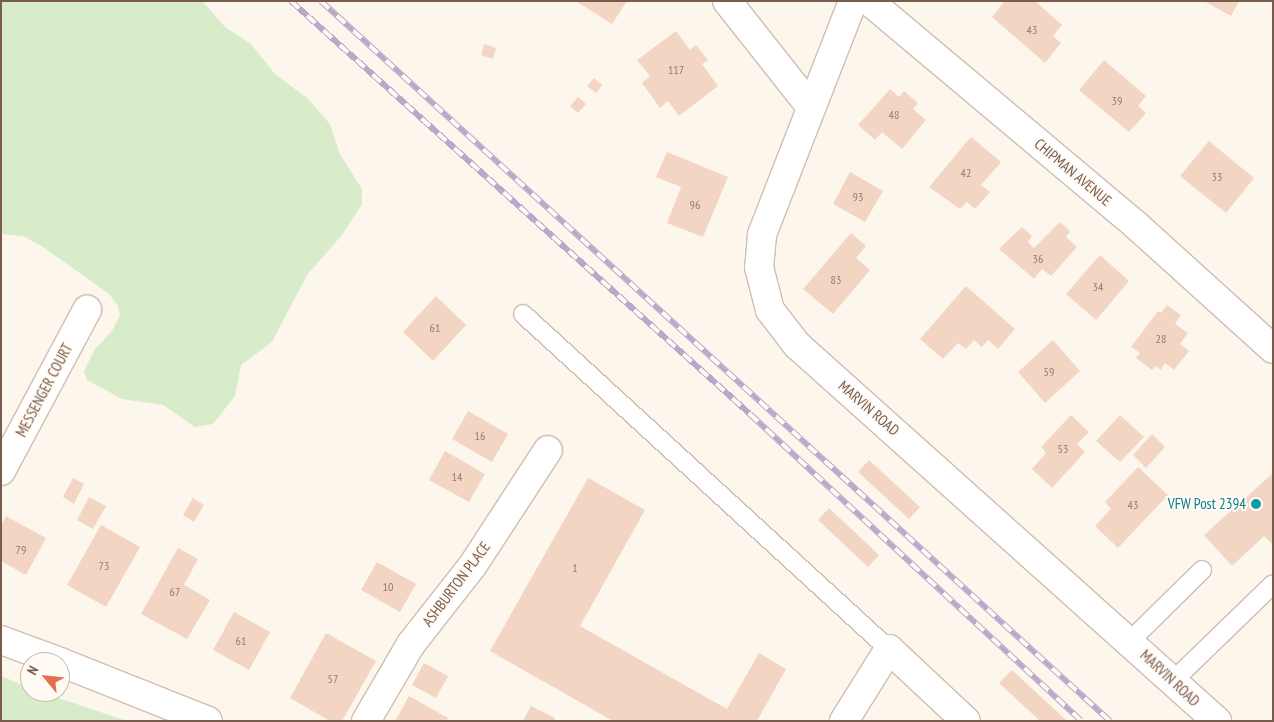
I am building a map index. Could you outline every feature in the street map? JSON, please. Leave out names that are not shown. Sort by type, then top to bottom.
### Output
[{"type":"street","points":[[727,1],[810,106]]},
{"type":"street","name":"MARVIN ROAD","points":[[853,1],[810,106],[760,245],[762,289],[776,320],[797,345],[1130,641],[1216,721]]},
{"type":"street","name":"CHIPMAN AVENUE","points":[[869,1],[1137,226],[1273,349]]},
{"type":"street","name":"MESSENGER COURT","points":[[1,471],[87,310]]},
{"type":"street","name":"ASHBURTON PLACE","points":[[366,721],[411,644],[474,565],[548,450]]},
{"type":"street","points":[[1,640],[33,652]]},
{"type":"street","points":[[844,721],[889,649],[966,721]]},
{"type":"street","points":[[70,666],[208,721]]},
{"type":"lane","points":[[523,314],[889,649]]},
{"type":"lane","points":[[1130,641],[1202,570]]},
{"type":"lane","points":[[1173,681],[1273,584]]},
{"type":"green space","points":[[1,1],[202,1],[225,27],[251,44],[275,74],[307,98],[330,124],[340,154],[362,189],[362,204],[342,235],[307,275],[272,342],[241,365],[235,396],[213,424],[195,427],[163,405],[122,399],[87,380],[84,371],[95,349],[112,331],[120,315],[118,306],[109,294],[43,247],[23,236],[1,234]]},
{"type":"green space","points":[[1,676],[20,684],[20,702],[70,702],[127,721],[1,721]]},
{"type":"building","points":[[576,1],[627,1],[612,24]]},
{"type":"building","points":[[1005,1],[1035,1],[1062,25],[1053,36],[1061,43],[1045,63],[992,17]]},
{"type":"building","points":[[1204,1],[1239,1],[1231,16]]},
{"type":"building","points":[[676,31],[690,50],[696,45],[708,60],[702,64],[718,86],[679,116],[668,101],[660,108],[642,83],[650,76],[637,60]]},
{"type":"building","points":[[484,44],[496,48],[493,59],[481,55]]},
{"type":"building","points":[[1104,60],[1146,96],[1138,106],[1146,113],[1129,132],[1079,90]]},
{"type":"building","points":[[594,78],[602,85],[596,93],[587,86]]},
{"type":"building","points":[[890,89],[899,97],[904,91],[918,103],[913,109],[926,120],[902,149],[882,132],[875,140],[858,125]]},
{"type":"building","points":[[578,97],[586,104],[578,113],[570,106]]},
{"type":"building","points":[[971,137],[1001,162],[981,185],[990,192],[975,209],[967,202],[960,209],[929,187]]},
{"type":"building","points":[[1209,141],[1254,178],[1226,213],[1180,176]]},
{"type":"building","points":[[667,152],[728,177],[703,237],[667,223],[681,187],[656,177]]},
{"type":"building","points":[[850,172],[883,191],[865,222],[833,204]]},
{"type":"building","points":[[1060,222],[1070,231],[1066,237],[1077,247],[1051,276],[1042,269],[1034,279],[999,249],[1022,227],[1032,236],[1028,242],[1034,248]]},
{"type":"building","points":[[851,233],[866,246],[856,258],[870,270],[833,314],[803,289]]},
{"type":"building","points":[[1100,255],[1129,281],[1096,320],[1066,294]]},
{"type":"building","points":[[966,286],[1015,329],[998,349],[988,340],[982,347],[974,340],[966,349],[958,343],[943,359],[920,339]]},
{"type":"building","points":[[436,296],[466,325],[433,361],[403,332]]},
{"type":"building","points":[[1167,305],[1181,315],[1175,324],[1188,333],[1180,344],[1189,351],[1174,370],[1165,363],[1161,370],[1156,366],[1152,370],[1136,358],[1140,353],[1131,347],[1158,311],[1161,313]]},
{"type":"building","points":[[1053,340],[1080,371],[1045,403],[1018,372]]},
{"type":"building","points":[[468,411],[508,434],[492,462],[452,439]]},
{"type":"building","points":[[1071,415],[1089,432],[1077,444],[1085,452],[1052,488],[1032,469],[1046,453],[1041,447]]},
{"type":"building","points":[[1120,415],[1144,437],[1120,462],[1096,441]]},
{"type":"building","points":[[1152,434],[1165,447],[1146,468],[1133,455]]},
{"type":"building","points":[[445,451],[485,474],[469,502],[429,480]]},
{"type":"building","points":[[869,460],[920,507],[909,519],[858,472]]},
{"type":"building","points":[[1138,467],[1168,495],[1118,548],[1095,526],[1111,509],[1105,502]]},
{"type":"building","name":"VFW Post 2394","points":[[1273,473],[1273,545],[1264,536],[1232,566],[1204,535]]},
{"type":"building","points":[[73,478],[84,484],[74,504],[63,497]]},
{"type":"building","points":[[588,478],[645,510],[580,626],[727,709],[759,653],[786,669],[757,721],[613,721],[490,651]]},
{"type":"building","points":[[89,497],[106,506],[93,529],[77,520]]},
{"type":"building","points":[[193,498],[204,505],[194,522],[183,515]]},
{"type":"building","points":[[829,508],[879,555],[868,567],[818,520]]},
{"type":"building","points":[[6,516],[46,538],[26,575],[1,561],[1,525]]},
{"type":"building","points":[[101,525],[140,547],[106,607],[67,585]]},
{"type":"building","points":[[178,548],[198,559],[184,585],[210,600],[187,639],[141,614]]},
{"type":"building","points":[[377,562],[416,584],[400,612],[361,590]]},
{"type":"building","points":[[234,612],[270,632],[249,670],[213,650]]},
{"type":"building","points":[[326,633],[376,661],[342,721],[330,721],[290,698]]},
{"type":"building","points":[[424,663],[448,676],[436,698],[412,685]]},
{"type":"building","points":[[1012,670],[1067,721],[1040,721],[999,683]]},
{"type":"building","points":[[409,696],[448,718],[446,721],[395,721]]},
{"type":"building","points":[[531,706],[555,718],[554,721],[523,721]]},
{"type":"railway","points":[[291,1],[750,414],[1081,721]]},
{"type":"railway","points":[[321,1],[1110,721]]},
{"type":"place","name":"VFW Post 2394","points":[[1256,504]]}]
